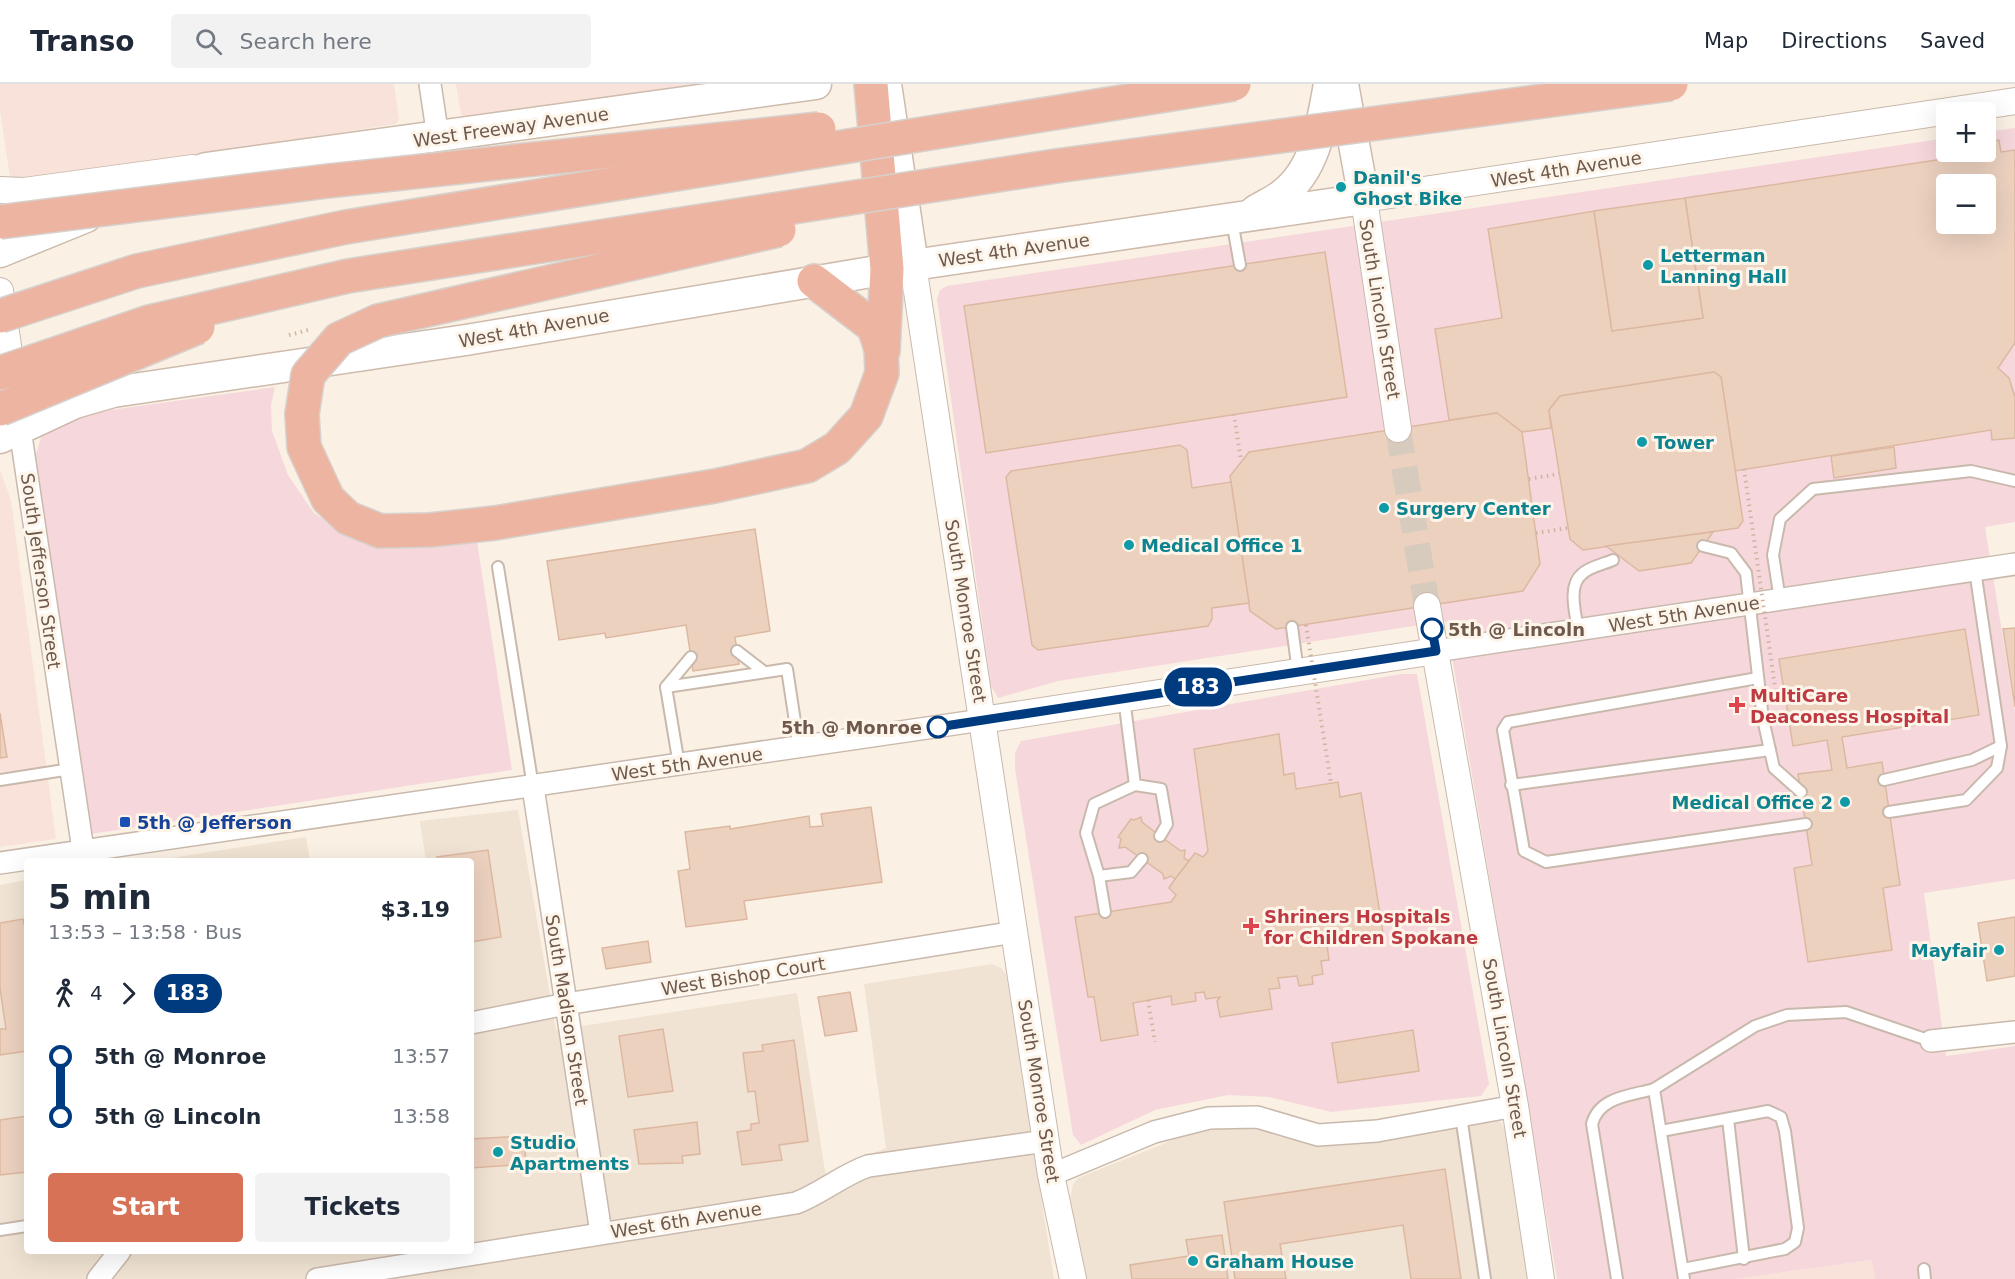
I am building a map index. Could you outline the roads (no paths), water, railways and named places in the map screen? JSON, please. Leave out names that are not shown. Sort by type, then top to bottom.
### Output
[{"type":"highway","points":[[871,84],[900,267],[882,373],[866,416],[837,448],[807,466],[715,486],[553,513],[430,530],[380,531],[348,518],[328,499],[304,447],[302,414],[308,375],[339,339],[378,321],[1056,166]]},
{"type":"highway","points":[[0,316],[137,271],[346,227],[1234,84]]},
{"type":"highway","points":[[0,373],[149,322],[348,276],[1056,166],[1671,84]]},
{"type":"highway","points":[[0,222],[408,172],[1155,95]]},
{"type":"highway","points":[[7,425],[218,318],[348,276]]},
{"type":"highway","points":[[814,281],[874,327],[881,349],[882,373]]},
{"type":"main road","name":"West Freeway Avenue","points":[[0,252],[206,168],[816,84]]},
{"type":"main road","name":"South Monroe Street","points":[[886,84],[900,267]]},
{"type":"main road","points":[[1240,217],[1284,194],[1306,168],[1312,156],[1329,84]]},
{"type":"main road","name":"South Lincoln Street","points":[[1343,84],[1364,200]]},
{"type":"main road","name":"West 4th Avenue","points":[[7,425],[113,392],[466,340],[900,267],[1364,200]]},
{"type":"street","points":[[430,84],[438,137]]},
{"type":"street","name":"West 4th Avenue","points":[[1364,200],[2015,101]]},
{"type":"street","name":"West Freeway Avenue","points":[[0,190],[24,190],[163,171],[206,168]]},
{"type":"street","name":"South Lincoln Street","points":[[1364,200],[1398,429]]},
{"type":"street","name":"South Monroe Street","points":[[900,267],[982,720],[1051,1175],[1073,1279]]},
{"type":"street","name":"South Jefferson Street","points":[[0,291],[7,425],[71,770],[83,850]]},
{"type":"street","name":"West 5th Avenue","points":[[32,858],[799,748],[2015,564]]},
{"type":"street","name":"South Lincoln Street","points":[[1427,606],[1515,1106],[1541,1279]]},
{"type":"street","name":"South Madison Street","points":[[533,787],[601,1233]]},
{"type":"street","name":"West 5th Avenue","points":[[0,863],[24,859]]},
{"type":"street","name":"West Bishop Court","points":[[474,1022],[566,1004],[1015,932]]},
{"type":"street","points":[[1931,1041],[2015,1032]]},
{"type":"street","points":[[1051,1175],[1154,1132],[1209,1118],[1257,1117],[1318,1135],[1377,1131],[1515,1106]]},
{"type":"street","name":"West 6th Avenue","points":[[474,1254],[796,1203],[814,1196],[845,1174],[868,1166],[1046,1141]]},
{"type":"street","points":[[98,1279],[118,1254]]},
{"type":"street","name":"West 6th Avenue","points":[[318,1279],[472,1254]]},
{"type":"lane","points":[[1240,217],[1240,265]]},
{"type":"lane","points":[[1780,600],[1773,555],[1780,519],[1813,489],[1971,471],[2015,481]]},
{"type":"lane","points":[[1703,546],[1731,553],[1746,573],[1758,678],[1774,768],[1801,792]]},
{"type":"lane","points":[[1578,630],[1573,600],[1576,583],[1581,574],[1613,560]]},
{"type":"lane","points":[[498,567],[533,787]]},
{"type":"lane","points":[[1889,812],[1966,800],[1997,768],[2001,746],[1975,570]]},
{"type":"lane","points":[[1292,627],[1298,672]]},
{"type":"lane","points":[[737,651],[763,671]]},
{"type":"lane","points":[[679,765],[666,687],[691,657]]},
{"type":"lane","points":[[666,687],[787,669],[799,748]]},
{"type":"lane","points":[[1758,678],[1508,722],[1503,730],[1524,851],[1546,862],[1806,824]]},
{"type":"lane","points":[[1124,698],[1136,785]]},
{"type":"lane","points":[[1884,780],[1972,760],[2001,746]]},
{"type":"lane","points":[[1511,785],[1770,750]]},
{"type":"lane","points":[[0,780],[71,770]]},
{"type":"lane","points":[[1105,912],[1099,876],[1086,832],[1094,804],[1136,785],[1161,789],[1167,824],[1160,836]]},
{"type":"lane","points":[[1099,876],[1131,872],[1142,859]]},
{"type":"lane","points":[[1617,1279],[1592,1124],[1595,1112],[1605,1103],[1654,1089],[1755,1026],[1787,1015],[1846,1012],[1931,1041]]},
{"type":"lane","points":[[1654,1089],[1684,1274],[1785,1249],[1795,1242],[1798,1228],[1785,1131],[1781,1117],[1768,1111],[1661,1131]]},
{"type":"lane","points":[[1461,1116],[1485,1279]]},
{"type":"lane","points":[[1728,1119],[1744,1259]]},
{"type":"lane","points":[[0,1230],[24,1226]]},
{"type":"tunnel","points":[[1398,429],[1427,606]]},
{"type":"place","name":"Danil's Ghost Bike","points":[[1341,187]]},
{"type":"place","name":"Letterman Lanning Hall","points":[[1648,265]]},
{"type":"place","name":"Tower","points":[[1642,442]]},
{"type":"place","name":"Surgery Center","points":[[1384,508]]},
{"type":"place","name":"Medical Office 1","points":[[1129,545]]},
{"type":"place","name":"5th @ Lincoln","points":[[1432,629]]},
{"type":"place","name":"MultiCare Deaconess Hospital","points":[[1737,705]]},
{"type":"place","name":"5th @ Monroe","points":[[938,727]]},
{"type":"place","name":"Medical Office 2","points":[[1845,802]]},
{"type":"place","name":"5th @ Jefferson","points":[[125,822]]},
{"type":"place","name":"Shriners Hospitals for Children Spokane","points":[[1251,926]]},
{"type":"place","name":"Mayfair","points":[[1999,950]]},
{"type":"place","name":"Studio Apartments","points":[[498,1152]]},
{"type":"place","name":"Graham House","points":[[1193,1261]]}]
